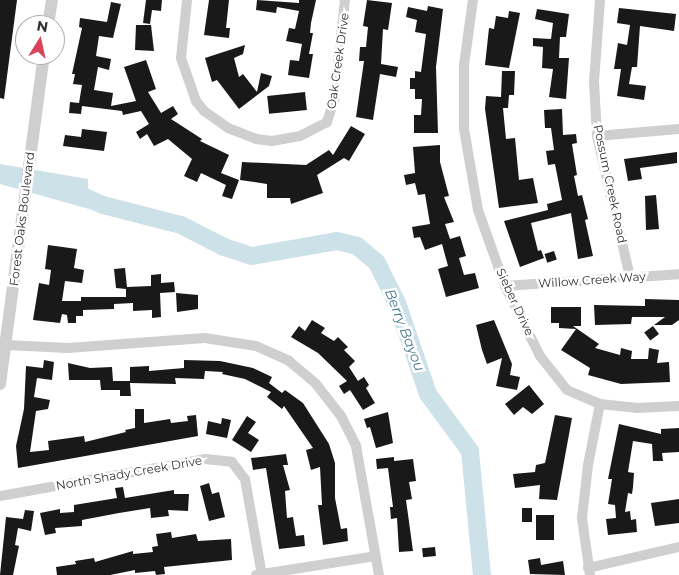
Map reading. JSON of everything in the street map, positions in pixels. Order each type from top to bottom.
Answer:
[{"type":"street","points":[[50,15],[52,0]]},
{"type":"street","name":"Oak Creek Drive","points":[[187,0],[180,58],[196,101],[204,111],[228,128],[256,139],[272,141],[300,136],[327,122],[334,101],[345,0]]},
{"type":"street","name":"Sieber Drive","points":[[473,0],[464,65],[464,129],[478,210],[505,286],[540,356],[556,379],[567,390],[600,404],[636,408],[679,406]]},
{"type":"street","name":"Possum Creek Road","points":[[600,0],[594,82],[597,136],[630,277]]},
{"type":"street","name":"Forest Oaks Boulevard","points":[[0,384],[43,65]]},
{"type":"street","points":[[597,136],[679,130]]},
{"type":"street","name":"Willow Creek Way","points":[[505,286],[679,274]]},
{"type":"street","points":[[6,345],[68,348],[205,338],[256,346],[289,361],[316,384],[341,416],[356,446],[379,575]]},
{"type":"street","points":[[600,404],[588,465],[582,518],[589,572],[679,547]]},
{"type":"street","name":"North Shady Creek Drive","points":[[0,496],[205,458],[232,462],[245,479],[260,575]]},
{"type":"street","points":[[260,575],[376,556]]},
{"type":"shaded area","points":[[0,164],[88,179],[89,209],[0,184]]},
{"type":"building","points":[[0,0],[17,0],[4,99],[0,98]]},
{"type":"building","points":[[146,0],[162,0],[161,11],[152,10],[150,24],[143,23]]},
{"type":"building","points":[[209,0],[229,0],[226,28],[230,28],[229,38],[204,35]]},
{"type":"building","points":[[257,0],[299,3],[299,0],[316,0],[310,33],[313,33],[309,54],[313,54],[309,78],[288,75],[290,60],[299,61],[302,44],[286,41],[289,28],[295,29],[299,11],[277,7],[276,13],[256,10]]},
{"type":"building","points":[[367,0],[392,3],[388,30],[383,29],[381,64],[398,67],[396,77],[380,74],[373,120],[356,117],[364,61],[359,61],[360,47],[366,47],[368,27],[363,26]]},
{"type":"building","points":[[111,2],[121,4],[113,38],[99,36],[96,56],[111,59],[109,70],[98,67],[94,90],[113,93],[111,106],[136,101],[124,67],[146,60],[156,89],[148,92],[161,113],[173,106],[178,114],[171,119],[202,139],[200,141],[229,155],[221,173],[239,180],[232,199],[222,196],[226,185],[201,173],[197,182],[184,176],[192,159],[168,139],[154,146],[147,134],[140,139],[136,132],[149,124],[141,111],[123,115],[122,111],[82,106],[81,114],[69,113],[70,102],[79,103],[82,85],[73,84],[75,74],[72,74],[82,28],[79,27],[80,18],[107,22]]},
{"type":"building","points":[[428,6],[443,9],[436,67],[438,133],[414,133],[414,115],[421,115],[422,99],[415,99],[415,89],[410,89],[410,78],[415,78],[415,71],[421,72],[426,34],[415,32],[417,20],[406,17],[408,7],[427,11]]},
{"type":"building","points":[[619,8],[676,14],[674,31],[640,26],[637,67],[632,67],[629,84],[646,86],[644,100],[617,96],[621,69],[614,69],[618,43],[627,45],[630,25],[617,23]]},
{"type":"building","points":[[537,9],[569,14],[566,37],[560,37],[559,58],[569,58],[566,99],[549,97],[553,69],[542,68],[543,47],[533,46],[533,38],[551,39],[553,23],[535,19]]},
{"type":"building","points":[[509,11],[520,13],[509,68],[485,65],[489,28],[494,29],[496,16],[508,18]]},
{"type":"building","points":[[136,25],[151,25],[154,51],[135,50]]},
{"type":"building","points":[[245,45],[243,54],[234,58],[239,77],[243,74],[257,92],[261,73],[272,76],[269,86],[239,109],[217,80],[212,82],[205,58]]},
{"type":"building","points":[[502,71],[515,71],[514,95],[509,95],[508,108],[503,108],[506,139],[515,138],[519,180],[533,178],[538,203],[499,208],[485,109],[486,96],[501,97]]},
{"type":"building","points":[[305,92],[307,110],[269,114],[267,96]]},
{"type":"building","points":[[562,109],[563,135],[576,134],[577,143],[572,144],[577,175],[574,176],[578,196],[582,195],[588,219],[585,220],[593,256],[578,259],[571,213],[531,223],[538,251],[541,250],[544,258],[520,267],[504,221],[548,210],[547,204],[562,200],[555,164],[548,165],[546,151],[554,150],[551,128],[545,128],[544,110]]},
{"type":"building","points":[[351,126],[365,134],[349,161],[344,158],[317,175],[323,193],[291,204],[290,198],[267,198],[267,184],[240,180],[242,162],[306,165],[329,150],[333,155]]},
{"type":"building","points":[[82,129],[107,132],[104,151],[63,146],[65,135],[81,137]]},
{"type":"building","points":[[440,145],[440,162],[449,196],[444,197],[454,222],[445,224],[450,239],[460,236],[466,256],[459,258],[464,275],[475,273],[479,288],[446,297],[438,269],[448,266],[442,244],[425,250],[420,237],[414,238],[412,227],[430,224],[425,194],[418,195],[415,183],[406,185],[404,175],[415,173],[413,147]]},
{"type":"building","points":[[677,152],[677,163],[640,168],[642,179],[628,181],[624,159]]},
{"type":"building","points":[[656,195],[659,229],[646,230],[645,196]]},
{"type":"building","points":[[48,245],[77,249],[74,268],[84,270],[82,283],[65,281],[62,301],[81,301],[81,297],[126,297],[126,289],[116,288],[114,269],[125,268],[127,287],[151,286],[151,275],[161,274],[161,283],[174,282],[175,292],[160,293],[161,317],[152,318],[152,310],[133,311],[133,303],[114,304],[114,309],[83,310],[83,316],[76,316],[76,323],[68,323],[67,315],[62,314],[60,323],[33,320],[39,283],[49,285],[51,270],[45,269]]},
{"type":"building","points":[[554,251],[557,260],[547,263],[544,254]]},
{"type":"building","points":[[176,293],[198,295],[198,309],[177,312]]},
{"type":"building","points":[[645,299],[679,300],[679,320],[672,325],[654,325],[665,317],[632,317],[631,324],[595,325],[594,305],[645,306]]},
{"type":"building","points":[[551,307],[581,307],[581,326],[573,326],[599,344],[595,348],[620,355],[621,348],[632,351],[631,359],[648,359],[649,348],[659,350],[657,363],[669,362],[670,382],[621,384],[588,375],[590,368],[561,350],[576,329],[559,328],[559,323],[551,323]]},
{"type":"building","points":[[312,320],[325,328],[321,333],[334,341],[338,337],[348,347],[344,350],[355,361],[349,367],[358,381],[364,377],[369,385],[366,388],[375,403],[363,410],[350,390],[344,394],[339,386],[347,381],[318,353],[291,337],[299,326],[305,331]]},
{"type":"building","points":[[494,320],[512,364],[510,375],[520,377],[517,390],[496,386],[502,358],[487,364],[482,350],[476,325]]},
{"type":"building","points":[[653,326],[659,334],[650,341],[644,333]]},
{"type":"building","points":[[44,360],[54,362],[52,380],[37,378],[34,397],[50,400],[48,409],[36,411],[30,452],[49,450],[48,441],[84,436],[85,442],[126,432],[125,430],[135,428],[135,409],[144,409],[144,423],[170,419],[171,423],[188,421],[187,416],[196,415],[198,436],[18,468],[16,446],[24,409],[26,366],[43,368]]},
{"type":"building","points":[[184,360],[220,361],[253,368],[272,377],[269,383],[282,393],[285,390],[303,403],[329,444],[335,463],[335,498],[341,529],[347,528],[348,541],[323,545],[318,505],[322,505],[320,467],[311,470],[306,450],[313,448],[284,406],[282,409],[267,397],[271,392],[245,379],[222,374],[223,372],[205,371],[204,379],[175,378],[176,384],[130,383],[131,396],[120,396],[120,390],[101,390],[100,380],[69,380],[68,363],[90,368],[112,367],[113,381],[130,381],[130,367],[149,366],[149,371],[184,368]]},
{"type":"building","points":[[529,385],[544,404],[532,414],[523,407],[514,415],[505,404]]},
{"type":"building","points":[[388,412],[393,443],[376,448],[370,427],[367,428],[364,419]]},
{"type":"building","points":[[555,415],[572,418],[557,500],[539,499],[540,485],[515,488],[513,474],[535,472],[536,465],[545,463]]},
{"type":"building","points":[[247,416],[256,422],[248,433],[259,440],[251,452],[232,440]]},
{"type":"building","points":[[222,418],[231,420],[227,438],[206,434],[208,421],[221,424]]},
{"type":"building","points":[[619,424],[661,434],[661,429],[679,428],[679,452],[662,453],[663,461],[653,461],[652,444],[633,441],[628,472],[634,473],[633,487],[632,494],[628,493],[625,512],[630,511],[631,520],[636,519],[637,532],[608,535],[606,519],[616,518],[615,505],[608,504],[612,479],[608,479]]},
{"type":"building","points":[[286,454],[288,465],[283,465],[290,490],[285,491],[287,518],[293,517],[296,536],[304,535],[305,546],[279,549],[266,468],[253,470],[251,458]]},
{"type":"building","points":[[394,457],[394,461],[413,459],[416,481],[409,482],[412,499],[406,500],[413,551],[399,552],[397,518],[391,519],[390,507],[393,507],[388,468],[377,469],[376,459]]},
{"type":"building","points":[[209,483],[212,494],[219,492],[225,517],[209,521],[200,486]]},
{"type":"building","points":[[123,487],[125,498],[174,490],[174,494],[189,494],[188,511],[168,510],[169,516],[151,518],[150,508],[119,513],[82,520],[82,526],[55,528],[56,533],[45,535],[40,513],[60,509],[60,513],[74,512],[74,505],[117,498],[115,488]]},
{"type":"building","points":[[679,499],[679,523],[655,526],[651,503]]},
{"type":"building","points":[[522,508],[532,508],[532,522],[522,522]]},
{"type":"building","points":[[25,510],[34,511],[31,531],[18,528],[15,545],[19,546],[13,575],[0,575],[6,517],[23,519]]},
{"type":"building","points":[[536,515],[554,515],[554,540],[536,540]]},
{"type":"building","points":[[171,532],[172,538],[196,534],[198,541],[231,539],[232,560],[164,567],[165,574],[156,575],[155,571],[135,573],[135,570],[110,575],[57,575],[56,567],[76,564],[75,561],[94,558],[95,562],[133,551],[133,554],[153,552],[152,547],[158,546],[156,534]]},
{"type":"building","points":[[435,547],[436,556],[423,557],[422,548]]},
{"type":"building","points":[[540,558],[541,565],[563,561],[565,575],[530,574],[528,560]]},
{"type":"waterway","name":"Berry Bayou","points":[[67,189],[103,205],[181,225],[224,247],[252,256],[337,241],[357,246],[377,263],[397,303],[428,394],[470,451],[482,575]]}]
